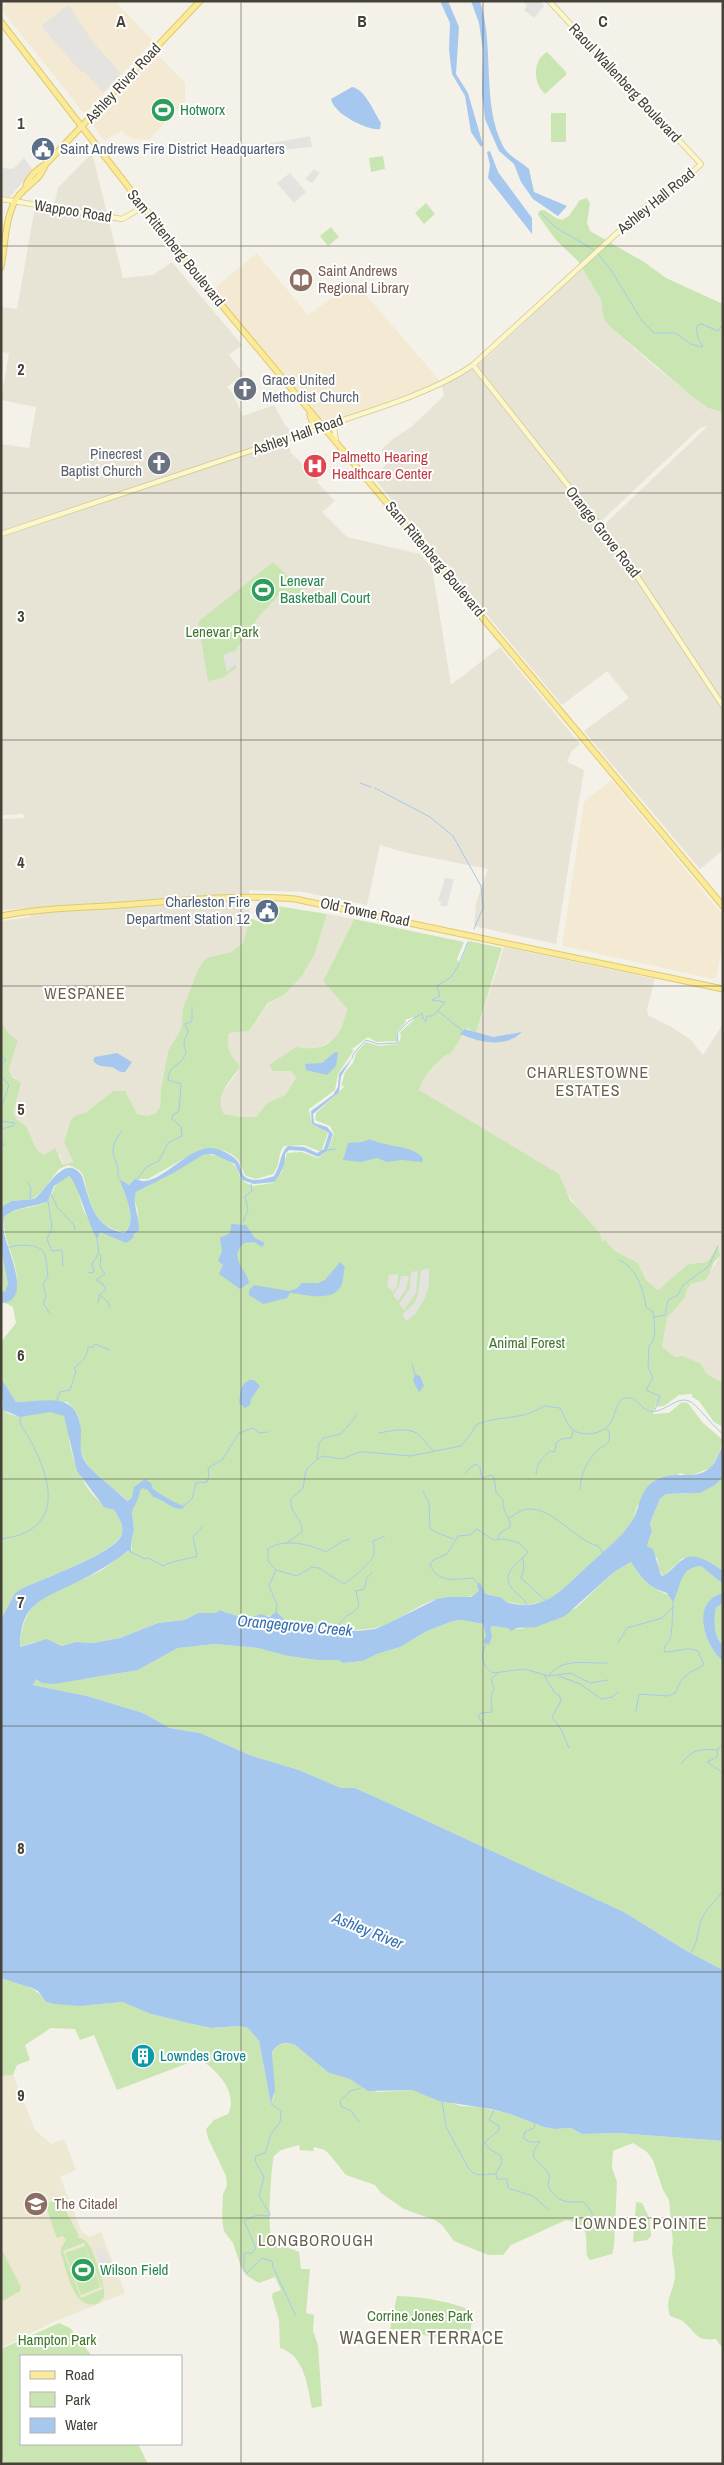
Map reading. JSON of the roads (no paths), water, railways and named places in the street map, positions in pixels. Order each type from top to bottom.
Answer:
[{"type":"main road","name":"Ashley River Road","points":[[1,268],[15,202],[26,186],[44,170],[45,165],[200,1]]},
{"type":"main road","name":"Sam Rittenberg Boulevard","points":[[1,22],[83,125],[143,207],[304,404],[723,906]]},
{"type":"main road","points":[[304,404],[314,424],[306,432]]},
{"type":"main road","name":"Old Towne Road","points":[[1,916],[217,898],[296,898],[723,989]]},
{"type":"street","name":"Raoul Wallenberg Boulevard","points":[[549,1],[701,164]]},
{"type":"street","name":"Ashley Hall Road","points":[[1,534],[306,432],[442,384],[473,365],[646,205],[701,164]]},
{"type":"street","name":"Wappoo Road","points":[[1,199],[122,219],[143,207]]},
{"type":"street","name":"Orange Grove Road","points":[[473,365],[623,555],[723,706]]},
{"type":"street","points":[[336,442],[334,427],[341,420]]},
{"type":"water","points":[[440,1],[448,1],[459,27],[456,74],[468,93],[483,145],[481,147],[471,132],[465,96],[452,74],[449,50],[450,23]]},
{"type":"water","points":[[471,1],[480,1],[484,19],[492,112],[496,129],[508,153],[529,169],[534,192],[567,206],[558,216],[533,199],[521,182],[514,164],[499,151],[485,119],[482,92],[483,51],[479,23]]},
{"type":"water","points":[[352,87],[361,92],[369,102],[381,123],[380,129],[367,127],[351,120],[333,104],[331,99]]},
{"type":"water","points":[[490,151],[498,172],[532,218],[532,234],[488,178],[490,165],[487,152]]},
{"type":"water","points":[[465,1029],[493,1037],[522,1032],[508,1041],[492,1042],[460,1034]]},
{"type":"water","points":[[335,1052],[338,1053],[336,1066],[327,1075],[306,1070],[305,1064],[322,1063]]},
{"type":"water","points":[[117,1053],[132,1062],[125,1072],[98,1065],[93,1060],[95,1057]]},
{"type":"water","points":[[353,1057],[341,1076],[339,1092],[313,1114],[314,1123],[327,1127],[333,1134],[327,1151],[318,1157],[304,1151],[289,1150],[285,1154],[283,1169],[274,1182],[254,1184],[242,1180],[235,1164],[213,1154],[203,1155],[136,1192],[135,1200],[139,1230],[126,1243],[100,1232],[97,1239],[72,1179],[69,1176],[54,1186],[48,1201],[9,1213],[4,1217],[4,1229],[17,1286],[16,1295],[10,1301],[1,1303],[1,1292],[5,1291],[8,1284],[1,1249],[1,1207],[12,1201],[34,1199],[63,1170],[69,1168],[76,1169],[82,1176],[94,1212],[99,1219],[105,1225],[124,1233],[130,1222],[130,1209],[120,1182],[123,1181],[129,1185],[134,1179],[144,1181],[153,1179],[194,1152],[214,1148],[230,1154],[236,1159],[244,1176],[247,1178],[259,1180],[274,1176],[283,1152],[288,1146],[304,1147],[317,1153],[324,1149],[329,1133],[312,1124],[311,1111],[333,1095],[338,1087],[339,1074]]},
{"type":"water","points":[[370,1139],[414,1151],[423,1159],[422,1162],[401,1160],[387,1162],[377,1158],[361,1162],[343,1160],[348,1143],[362,1142]]},
{"type":"water","points":[[231,1224],[246,1225],[255,1238],[265,1243],[262,1247],[254,1242],[244,1243],[239,1249],[239,1263],[249,1283],[240,1289],[219,1274],[223,1265],[218,1261],[222,1251],[220,1238],[230,1233]]},
{"type":"water","points":[[340,1262],[345,1267],[343,1281],[337,1291],[332,1294],[312,1296],[290,1293],[287,1298],[263,1304],[249,1295],[249,1290],[254,1285],[289,1291],[296,1289],[302,1283],[318,1283],[325,1280]]},
{"type":"water","points":[[415,1374],[420,1376],[424,1386],[419,1392],[413,1381]]},
{"type":"water","points":[[1,1378],[16,1402],[45,1400],[63,1402],[71,1406],[77,1413],[80,1424],[81,1450],[86,1463],[128,1501],[132,1498],[134,1487],[145,1479],[151,1483],[153,1489],[182,1505],[184,1508],[173,1507],[153,1497],[148,1490],[143,1488],[140,1490],[132,1512],[134,1530],[131,1552],[128,1551],[96,1572],[52,1594],[35,1605],[24,1621],[20,1647],[47,1639],[62,1646],[76,1642],[93,1643],[120,1638],[158,1623],[184,1620],[198,1613],[216,1613],[220,1610],[229,1614],[247,1617],[261,1614],[269,1617],[276,1612],[284,1619],[331,1629],[358,1631],[375,1629],[437,1599],[471,1597],[479,1591],[477,1586],[480,1582],[485,1593],[500,1597],[508,1603],[523,1605],[545,1601],[563,1589],[617,1539],[632,1521],[642,1495],[648,1486],[660,1478],[668,1476],[704,1472],[714,1463],[723,1445],[723,1477],[715,1485],[700,1493],[666,1494],[660,1499],[650,1523],[652,1531],[647,1546],[653,1549],[661,1575],[663,1576],[682,1560],[692,1556],[703,1559],[723,1570],[723,1584],[701,1566],[688,1570],[682,1579],[673,1602],[667,1593],[655,1588],[646,1581],[631,1562],[614,1572],[565,1616],[536,1627],[516,1628],[511,1631],[508,1628],[493,1626],[490,1628],[492,1636],[489,1645],[483,1642],[486,1636],[483,1624],[462,1620],[453,1621],[427,1631],[400,1647],[377,1654],[363,1661],[343,1663],[338,1660],[317,1660],[288,1656],[258,1648],[215,1644],[178,1648],[138,1670],[54,1684],[42,1683],[36,1679],[33,1685],[87,1696],[143,1713],[170,1728],[200,1733],[252,1756],[299,1770],[341,1788],[355,1788],[624,1912],[685,1950],[723,1970],[723,2141],[618,2133],[582,2134],[571,2128],[555,2129],[544,2127],[491,2109],[439,2101],[412,2090],[368,2091],[350,2079],[329,2073],[295,2045],[288,2043],[279,2045],[272,2052],[275,2090],[271,2104],[259,2041],[248,2028],[240,2026],[211,2028],[151,2014],[123,2002],[79,2006],[55,2004],[46,2002],[38,1991],[32,1988],[1,1978],[1,1619],[15,1593],[76,1566],[105,1550],[121,1536],[122,1529],[121,1522],[114,1510],[104,1507],[77,1471],[64,1416],[50,1412],[20,1417],[3,1410]]},
{"type":"water","points":[[250,1380],[254,1380],[260,1386],[251,1399],[250,1405],[245,1408],[239,1403],[240,1392],[242,1386]]},
{"type":"water","points":[[723,1593],[723,1603],[716,1608],[715,1622],[717,1637],[723,1645],[723,1661],[710,1645],[706,1635],[703,1614],[706,1605],[713,1598]]},
{"type":"waterway","points":[[541,213],[555,227],[594,250]]},
{"type":"waterway","points":[[598,254],[611,270],[642,321],[654,333],[675,333],[691,344],[702,347],[698,339],[696,328],[698,325],[702,324],[718,331],[723,324]]},
{"type":"waterway","points":[[360,783],[371,787]]},
{"type":"waterway","points":[[375,788],[430,817],[453,836],[481,886],[483,908],[474,929]]},
{"type":"waterway","points":[[352,1058],[366,1040],[378,1044],[397,1043],[398,1032],[408,1022],[422,1013],[426,1022],[427,1016],[433,1016],[445,1002],[432,1000],[440,996],[437,986],[451,977],[468,942]]},
{"type":"waterway","points":[[137,1180],[146,1167],[159,1161],[168,1143],[182,1136],[181,1127],[172,1119],[173,1115],[179,1111],[181,1084],[168,1080],[170,1071],[183,1059],[186,1052],[184,1042],[188,1032],[185,1024],[192,1021],[192,1007]]},
{"type":"waterway","points":[[438,1011],[463,1031]]},
{"type":"waterway","points":[[1,1056],[6,1060],[1,1066]]},
{"type":"waterway","points":[[1,1076],[9,1085],[1,1108]]},
{"type":"waterway","points":[[1,1121],[15,1123],[13,1126],[1,1129]]},
{"type":"waterway","points":[[122,1131],[116,1139],[113,1151],[118,1177],[122,1182]]},
{"type":"waterway","points":[[1,1140],[4,1145],[1,1146]]},
{"type":"waterway","points":[[327,1150],[336,1149]]},
{"type":"waterway","points":[[27,1182],[31,1188],[30,1199]]},
{"type":"waterway","points":[[243,1222],[248,1210],[245,1196],[252,1191],[251,1184]]},
{"type":"waterway","points":[[51,1194],[57,1207],[74,1225],[75,1230]]},
{"type":"waterway","points":[[48,1201],[52,1228],[47,1239],[52,1251],[62,1250],[63,1266]]},
{"type":"waterway","points":[[97,1239],[101,1256],[100,1267],[105,1274],[96,1280],[103,1284],[106,1290],[100,1294],[98,1303]]},
{"type":"waterway","points":[[7,1248],[21,1245],[32,1246],[37,1247],[44,1253],[48,1277],[43,1284],[46,1296],[43,1303],[50,1314]]},
{"type":"waterway","points":[[654,1317],[665,1315],[668,1300],[678,1295],[683,1285],[709,1266],[718,1246]]},
{"type":"waterway","points":[[88,1273],[94,1272],[92,1264],[98,1254]]},
{"type":"waterway","points":[[620,1260],[631,1268],[635,1274],[641,1287],[646,1307],[653,1312],[655,1325],[654,1339],[649,1346],[648,1367],[653,1378],[646,1390],[660,1396],[655,1410]]},
{"type":"waterway","points":[[101,1296],[108,1302],[110,1308]]},
{"type":"waterway","points":[[58,1402],[57,1398],[60,1392],[70,1390],[76,1372],[74,1368],[85,1357],[88,1347],[93,1347],[95,1344],[110,1350]]},
{"type":"waterway","points":[[412,1364],[415,1375]]},
{"type":"waterway","points":[[287,1543],[302,1532],[302,1527],[292,1508],[291,1499],[303,1488],[306,1470],[323,1456],[342,1459],[359,1452],[410,1456],[461,1446],[476,1425],[526,1414],[544,1406],[560,1408],[570,1427],[577,1432],[593,1433],[608,1426],[613,1419],[618,1404],[623,1398],[633,1398],[645,1409],[651,1411],[662,1409],[678,1401],[689,1401],[723,1434]]},
{"type":"waterway","points":[[317,1458],[319,1444],[323,1438],[341,1434],[357,1415]]},
{"type":"waterway","points":[[1,1539],[16,1536],[37,1525],[44,1515],[48,1503],[48,1490],[41,1463],[21,1426],[20,1417]]},
{"type":"waterway","points":[[182,1507],[192,1499],[196,1483],[207,1482],[209,1476],[208,1468],[222,1460],[239,1433],[253,1428],[259,1433],[268,1432]]},
{"type":"waterway","points":[[580,1490],[581,1479],[587,1463],[598,1450],[609,1442],[609,1432],[607,1429]]},
{"type":"waterway","points":[[379,1433],[399,1430],[415,1432],[433,1450]]},
{"type":"waterway","points":[[536,1474],[537,1466],[542,1459],[550,1451],[555,1452],[556,1443],[561,1439],[571,1438],[573,1431]]},
{"type":"waterway","points":[[465,1474],[476,1464],[480,1468],[482,1478],[491,1475],[494,1477],[496,1492],[503,1500],[510,1523],[510,1527],[500,1533],[498,1538]]},
{"type":"waterway","points":[[423,1491],[429,1503],[430,1528],[437,1533],[454,1539]]},
{"type":"waterway","points":[[509,1518],[527,1509],[546,1513],[589,1543],[598,1546],[604,1554]]},
{"type":"waterway","points":[[131,1552],[163,1566],[171,1562],[197,1556],[193,1537],[202,1527]]},
{"type":"waterway","points":[[479,1585],[473,1578],[448,1579],[437,1575],[430,1564],[433,1560],[447,1554],[458,1536],[470,1535],[477,1529],[493,1540],[505,1539],[519,1543],[528,1552],[513,1567],[508,1576],[508,1582],[511,1587],[527,1604]]},
{"type":"waterway","points":[[276,1570],[297,1576],[312,1567],[319,1568],[344,1584],[373,1557],[373,1541],[385,1536]]},
{"type":"waterway","name":"Orangegrove Creek","points":[[276,1612],[277,1604],[269,1586],[276,1570],[268,1561],[268,1549],[281,1544],[297,1543],[326,1552],[343,1541],[350,1539]]},
{"type":"waterway","points":[[523,1557],[524,1569],[521,1578],[545,1600]]},
{"type":"waterway","name":"Orangegrove Creek","points":[[337,1630],[341,1621],[359,1606],[356,1591],[364,1589],[367,1578],[372,1572]]},
{"type":"waterway","points":[[636,1711],[639,1694],[668,1696],[675,1693],[682,1679],[704,1665],[698,1651],[686,1649],[665,1652],[664,1647],[671,1637],[673,1602]]},
{"type":"waterway","points":[[618,1643],[627,1628],[662,1618],[673,1607]]},
{"type":"waterway","points":[[486,1644],[483,1660],[486,1667],[493,1673],[524,1669],[549,1676],[571,1673],[590,1683],[608,1680]]},
{"type":"waterway","points":[[549,1675],[555,1669],[568,1664],[584,1662],[607,1663]]},
{"type":"waterway","points":[[483,1724],[478,1716],[481,1713],[492,1712],[491,1695],[494,1689],[491,1679],[497,1674]]},
{"type":"waterway","points":[[544,1675],[554,1692],[559,1695],[561,1701],[552,1717],[561,1729],[569,1748]]},
{"type":"waterway","points":[[559,1676],[580,1684],[601,1699],[612,1697],[618,1692]]},
{"type":"waterway","points":[[723,1744],[718,1749],[717,1757],[707,1762],[723,1773]]},
{"type":"waterway","points":[[681,1764],[689,1755],[697,1751],[717,1750]]},
{"type":"waterway","points":[[691,1952],[694,1948],[703,1916],[723,1891]]},
{"type":"waterway","points":[[359,2122],[351,2111],[341,2106],[340,2101],[350,2091],[361,2088]]},
{"type":"waterway","points":[[442,2101],[446,2127],[469,2169],[479,2175],[496,2174]]},
{"type":"waterway","points":[[271,2104],[281,2111],[280,2122],[271,2134],[265,2153],[256,2156],[255,2161],[264,2177],[259,2196],[270,2214],[269,2216],[257,2215],[244,2221],[256,2248],[252,2253],[244,2253],[244,2270],[247,2273],[262,2258],[272,2261],[296,2316]]},
{"type":"waterway","points":[[494,2110],[489,2120],[499,2126],[499,2130],[485,2142],[487,2147],[501,2156],[502,2163],[496,2173]]},
{"type":"waterway","points":[[535,2124],[534,2128],[525,2132],[523,2138],[530,2142],[540,2142],[533,2153],[536,2160],[549,2175],[548,2186],[552,2192],[563,2201],[584,2202],[599,2222],[609,2226],[617,2226]]},
{"type":"waterway","points":[[496,2175],[497,2179],[507,2179],[508,2188],[533,2196],[548,2209]]},
{"type":"place","name":"Hotworx","points":[[163,110]]},
{"type":"place","name":"Saint Andrews Fire District Headquarters","points":[[43,149]]},
{"type":"place","name":"Saint Andrews Regional Library","points":[[301,280]]},
{"type":"place","name":"Grace United Methodist Church","points":[[245,389]]},
{"type":"place","name":"Pinecrest Baptist Church","points":[[159,463]]},
{"type":"place","name":"Palmetto Hearing Healthcare Center","points":[[315,466]]},
{"type":"place","name":"Lenevar Basketball Court","points":[[263,590]]},
{"type":"place","name":"Charleston Fire Department Station 12","points":[[267,911]]},
{"type":"place","name":"Lowndes Grove","points":[[143,2056]]},
{"type":"place","name":"The Citadel","points":[[36,2204]]},
{"type":"place","name":"Wilson Field","points":[[83,2270]]},
{"type":"district","name":"WESPANEE","points":[[85,993]]},
{"type":"district","name":"CHARLESTOWNE ESTATES","points":[[588,1081]]},
{"type":"district","name":"LOWNDES POINTE","points":[[641,2223]]},
{"type":"district","name":"LONGBOROUGH","points":[[316,2240]]},
{"type":"district","name":"WAGENER TERRACE","points":[[422,2338]]},
{"type":"park label","name":"Lenevar Park","points":[[222,632]]},
{"type":"park label","name":"Animal Forest","points":[[527,1343]]},
{"type":"park label","name":"Corrine Jones Park","points":[[420,2316]]},
{"type":"park label","name":"Hampton Park","points":[[57,2340]]},
{"type":"water label","name":"Ashley River","points":[[368,1930]]}]
